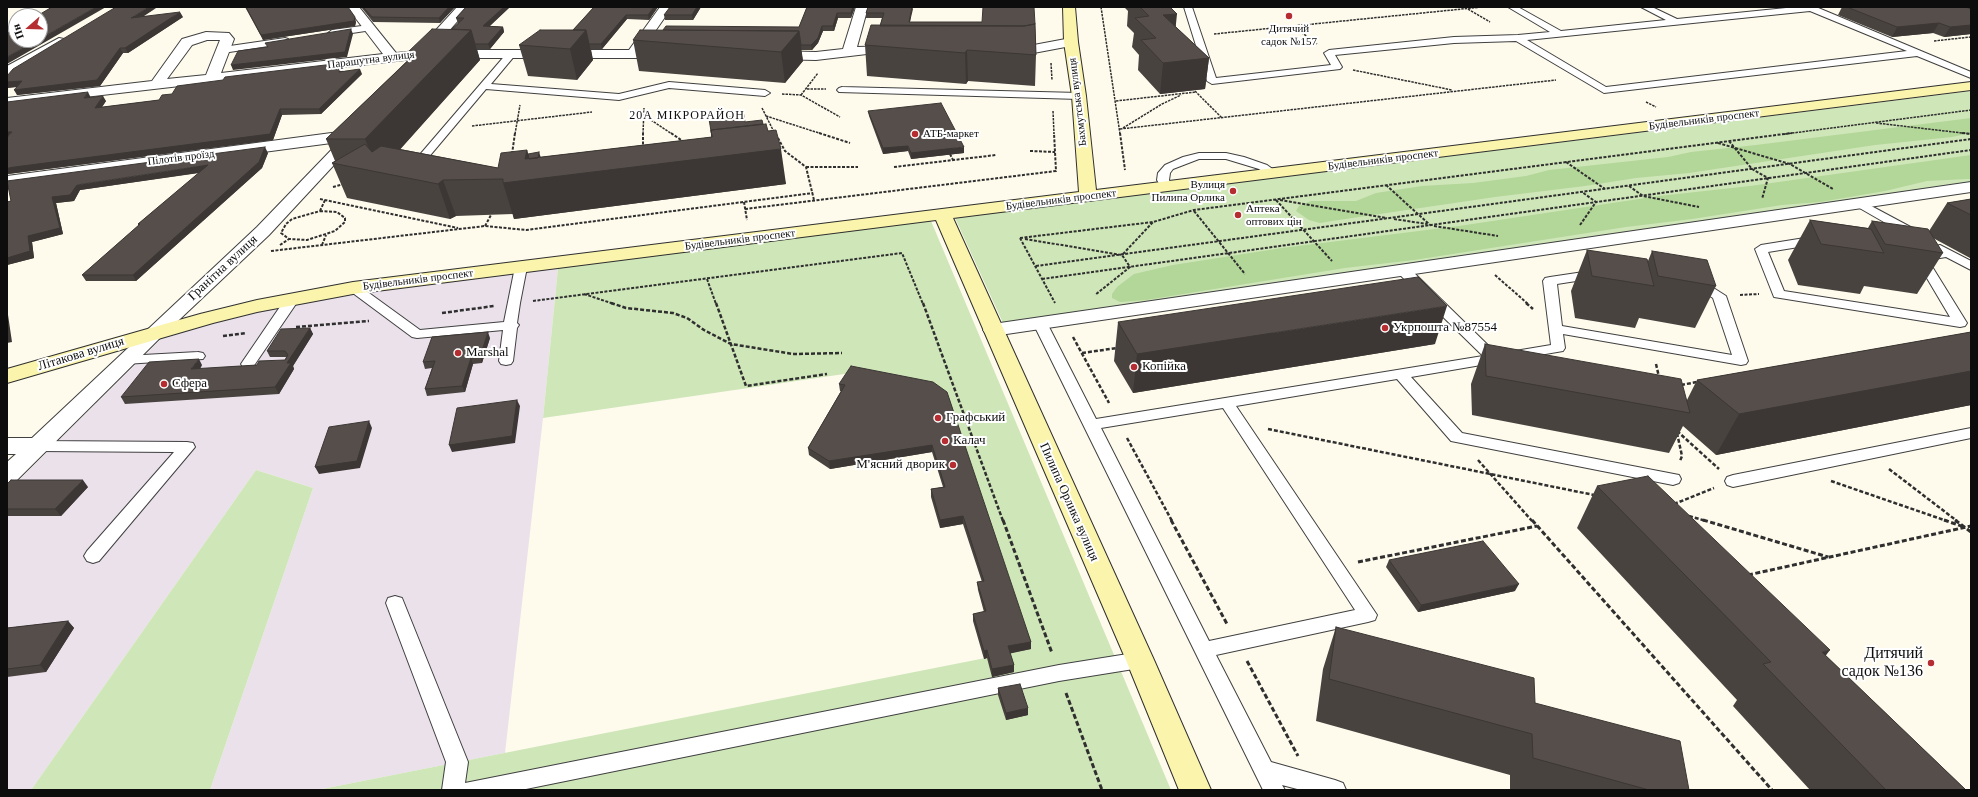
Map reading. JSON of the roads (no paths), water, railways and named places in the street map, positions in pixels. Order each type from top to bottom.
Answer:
[{"type":"main road","name":"Бахмутська вулиця","points":[[1070,7],[1071,42],[1079,96],[1088,196]]},
{"type":"main road","name":"Будівельників проспект","points":[[155,332],[293,298],[353,288],[1971,86]]},
{"type":"main road","name":"Пилипа Орлика вулиця","points":[[942,214],[1140,660],[1195,790]]},
{"type":"main road","name":"Літакова вулиця","points":[[7,376],[155,332]]},
{"type":"street","points":[[353,7],[392,57]]},
{"type":"street","points":[[416,70],[464,7]]},
{"type":"street","points":[[633,54],[666,7]]},
{"type":"street","points":[[849,52],[862,7]]},
{"type":"street","points":[[7,72],[72,34]]},
{"type":"street","points":[[156,85],[187,42],[206,36],[224,36],[227,39],[212,78]]},
{"type":"street","points":[[993,51],[1023,51],[1071,42]]},
{"type":"street","points":[[762,55],[816,56],[867,50],[911,50]]},
{"type":"street","name":"Парашутна вулиця","points":[[7,102],[427,54],[676,54]]},
{"type":"street","name":"Пілотів проїзд","points":[[7,181],[360,130]]},
{"type":"street","name":"Гранітна вулиця","points":[[7,476],[125,360],[298,195],[360,130]]},
{"type":"street","points":[[993,330],[1971,187]]},
{"type":"street","points":[[7,446],[38,446]]},
{"type":"lane","points":[[1188,7],[1212,81],[1337,67],[1329,53],[1454,40],[1518,38],[1811,8],[1971,75]]},
{"type":"lane","points":[[1512,7],[1560,34]]},
{"type":"lane","points":[[1645,7],[1676,22]]},
{"type":"lane","points":[[1775,7],[1783,11]]},
{"type":"lane","points":[[1822,13],[1844,10]]},
{"type":"lane","points":[[323,35],[369,28]]},
{"type":"lane","points":[[1518,38],[1604,90],[1917,52]]},
{"type":"lane","points":[[222,50],[292,40]]},
{"type":"lane","points":[[430,170],[415,167],[510,54]]},
{"type":"lane","points":[[484,86],[619,97],[669,85],[765,93]]},
{"type":"lane","points":[[842,90],[1079,96]]},
{"type":"lane","points":[[1166,187],[1164,173],[1169,167],[1182,160],[1199,156],[1226,156],[1240,159],[1263,168],[1272,174]]},
{"type":"lane","points":[[1860,204],[1971,266]]},
{"type":"lane","points":[[1827,244],[1811,241],[1761,249],[1779,294],[1960,323],[1921,258]]},
{"type":"lane","points":[[1905,255],[1921,258],[1948,253]]},
{"type":"lane","points":[[506,361],[514,303],[521,267]]},
{"type":"lane","points":[[1403,270],[1493,358]]},
{"type":"lane","points":[[1091,425],[1558,348],[1550,281],[1611,272]]},
{"type":"lane","points":[[1556,329],[1741,362],[1720,296],[1697,284],[1683,281]]},
{"type":"lane","points":[[353,288],[417,334],[512,326]]},
{"type":"lane","points":[[262,364],[248,364],[293,298]]},
{"type":"lane","points":[[1040,324],[1274,790]]},
{"type":"lane","points":[[125,360],[198,356]]},
{"type":"lane","points":[[1400,374],[1457,437],[1673,479]]},
{"type":"lane","points":[[1204,650],[1368,615],[1227,403]]},
{"type":"lane","points":[[1733,481],[1971,433]]},
{"type":"lane","points":[[38,446],[187,447],[93,556]]},
{"type":"lane","points":[[395,604],[457,762],[453,790]]},
{"type":"lane","points":[[472,790],[1059,673],[1140,660]]},
{"type":"lane","points":[[1264,770],[1335,790]]},
{"type":"place","name":"Дитячий садок №157","points":[[1289,16]]},
{"type":"place","name":"АТБ-маркет","points":[[915,134]]},
{"type":"place","name":"Вулиця Пилипа Орлика","points":[[1233,191]]},
{"type":"place","name":"Аптека оптових цін","points":[[1238,215]]},
{"type":"place","name":"Укрпошта №87554","points":[[1385,328]]},
{"type":"place","name":"Marshal","points":[[458,353]]},
{"type":"place","name":"Копійка","points":[[1134,367]]},
{"type":"place","name":"Сфера","points":[[164,384]]},
{"type":"place","name":"Графський","points":[[938,418]]},
{"type":"place","name":"Калач","points":[[945,441]]},
{"type":"place","name":"М'ясний дворик","points":[[953,465]]},
{"type":"place","name":"Дитячий садок №136","points":[[1931,663]]},
{"type":"district","name":"20А МІКРОРАЙОН","points":[[687,116]]}]
